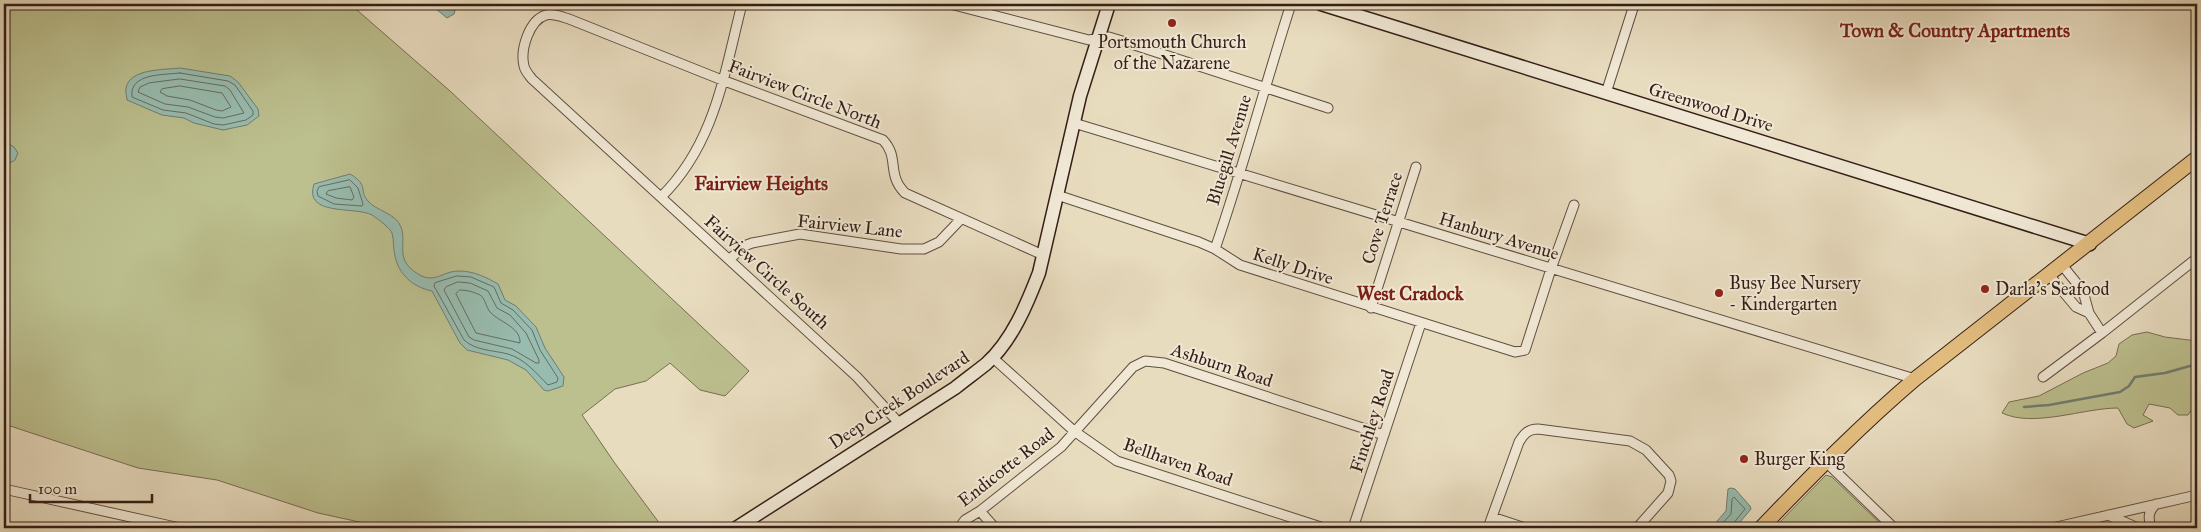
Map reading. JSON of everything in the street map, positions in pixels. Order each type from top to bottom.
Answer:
[{"type":"main road","points":[[1761,528],[1825,461],[1915,378],[2090,244],[2197,158]]},
{"type":"street","points":[[661,197],[676,181],[698,147],[716,108],[742,4]]},
{"type":"street","points":[[950,4],[1089,40],[1109,37],[1328,108]]},
{"type":"street","name":"Deep Creek Boulevard","points":[[736,528],[955,388],[1001,348],[1030,297],[1039,273],[1074,123],[1109,4]]},
{"type":"street","name":"Bluegill Avenue","points":[[1215,249],[1240,175],[1291,4]]},
{"type":"street","name":"Greenwood Drive","points":[[1321,4],[2090,244]]},
{"type":"street","points":[[1606,93],[1634,4]]},
{"type":"street","name":"Fairview Circle North","points":[[528,36],[539,19],[546,15],[557,15],[722,80],[883,140],[891,150],[894,177],[898,186],[914,198],[1043,255]]},
{"type":"street","name":"Fairview Circle South","points":[[528,36],[524,52],[524,65],[532,79],[857,376],[899,424]]},
{"type":"street","name":"Hanbury Avenue","points":[[1074,123],[1398,223],[1915,378]]},
{"type":"street","name":"Cove Terrace","points":[[1371,308],[1416,167]]},
{"type":"street","name":"Kelly Drive","points":[[1057,195],[1199,242],[1215,249],[1240,265],[1515,352],[1525,350],[1551,269]]},
{"type":"street","points":[[1551,269],[1574,205]]},
{"type":"street","name":"Fairview Lane","points":[[730,259],[744,246],[752,243],[800,234],[901,248],[924,249],[939,242],[961,219]]},
{"type":"street","points":[[2043,377],[2197,258]]},
{"type":"street","points":[[2062,265],[2083,292],[2089,313],[2102,333]]},
{"type":"street","points":[[2049,275],[2076,307],[2089,313]]},
{"type":"street","name":"Finchley Road","points":[[1353,528],[1421,323]]},
{"type":"street","name":"Bellhaven Road","points":[[992,357],[1074,431],[1117,461],[1324,528]]},
{"type":"street","name":"Ashburn Road","points":[[1074,431],[1133,367],[1145,361],[1164,363],[1384,435]]},
{"type":"street","points":[[1488,528],[1519,442],[1524,434],[1532,429],[1630,441],[1646,450],[1669,475],[1671,482],[1668,493],[1637,528]]},
{"type":"street","name":"Endicotte Road","points":[[959,528],[965,520],[980,511],[1055,452],[1074,431]]},
{"type":"street","points":[[1825,461],[1894,528]]},
{"type":"street","points":[[4,488],[180,528]]},
{"type":"street","points":[[2052,528],[2074,526],[2108,515],[2197,495]]},
{"type":"street","points":[[2151,528],[2150,511],[2156,504]]},
{"type":"street","points":[[980,511],[995,528]]},
{"type":"street","points":[[2108,515],[2138,528]]},
{"type":"street","points":[[1492,516],[1525,528]]},
{"type":"green space","points":[[4,4],[350,4],[450,91],[749,371],[725,396],[700,390],[670,363],[646,381],[615,389],[582,415],[663,528],[387,528],[318,513],[217,480],[138,468],[4,424]]},
{"type":"green space","points":[[2147,332],[2165,337],[2197,341],[2197,402],[2188,415],[2178,415],[2170,408],[2149,404],[2143,415],[2153,421],[2134,428],[2127,424],[2118,408],[2029,419],[2002,413],[2009,402],[2039,396],[2083,373],[2108,363],[2116,356],[2119,344],[2132,335]]},
{"type":"green space","points":[[1826,475],[1832,477],[1885,528],[1774,528]]},
{"type":"water","points":[[430,4],[457,4],[454,14],[447,18]]},
{"type":"water","points":[[180,68],[230,76],[238,82],[258,109],[259,116],[247,125],[223,130],[194,123],[184,118],[162,115],[127,100],[126,88],[129,81],[134,77],[149,71]]},
{"type":"water","points":[[4,141],[14,147],[18,153],[15,160],[6,165],[4,164]]},
{"type":"water","points":[[350,174],[362,185],[368,201],[395,218],[398,222],[403,233],[403,256],[409,267],[415,272],[427,278],[433,278],[464,271],[479,275],[498,284],[505,300],[516,306],[536,327],[545,348],[564,377],[563,386],[548,391],[544,390],[526,370],[508,360],[467,350],[460,343],[432,291],[419,287],[403,274],[394,253],[392,233],[386,226],[372,215],[364,212],[323,206],[316,202],[313,194],[314,184]]},
{"type":"water","points":[[1728,489],[1735,489],[1751,509],[1735,528],[1711,528],[1726,511]]},
{"type":"waterway","points":[[2024,407],[2049,405],[2120,392],[2129,386],[2135,377],[2165,373],[2197,364]]},
{"type":"place","name":"Portsmouth Church of the Nazarene","points":[[1172,23]]},
{"type":"place","name":"Darla's Seafood","points":[[1985,289]]},
{"type":"place","name":"Busy Bee Nursery - Kindergarten","points":[[1719,293]]},
{"type":"place","name":"Burger King","points":[[1744,459]]},
{"type":"district","name":"Town & Country Apartments","points":[[1955,30]]},
{"type":"district","name":"Fairview Heights","points":[[761,183]]},
{"type":"district","name":"West Cradock","points":[[1410,293]]}]
